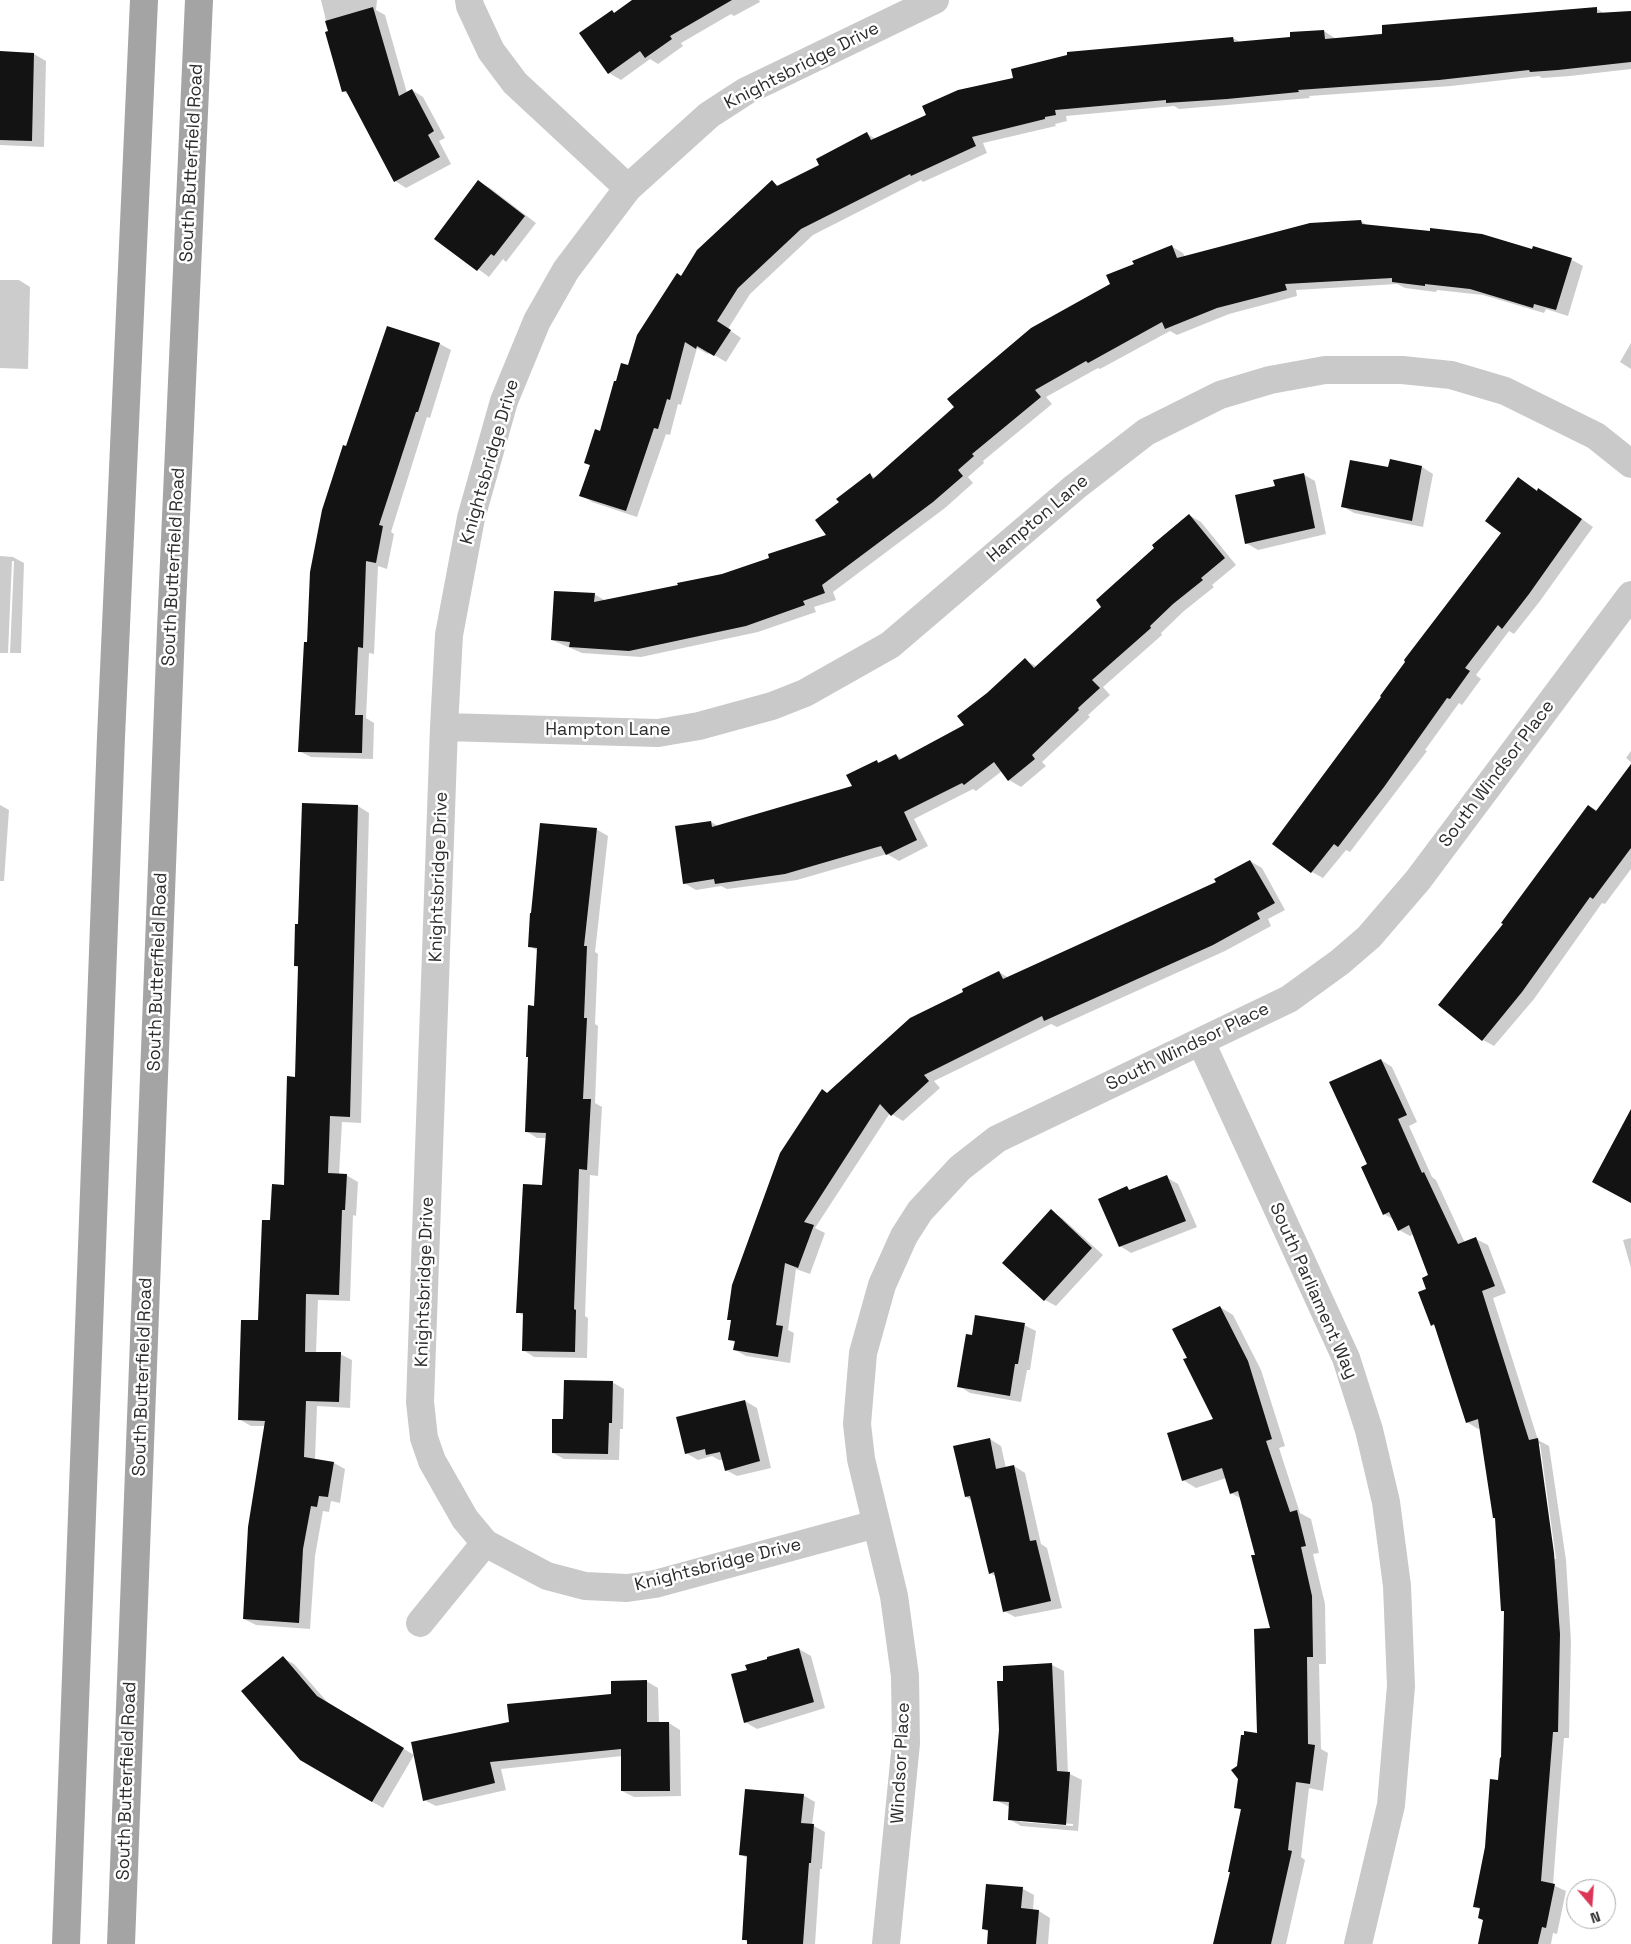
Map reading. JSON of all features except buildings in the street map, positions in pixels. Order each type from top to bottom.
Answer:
[{"type":"main road","points":[[66,1944],[111,737],[144,0]]},
{"type":"main road","name":"South Butterfield Road","points":[[121,1944],[171,629],[200,0]]},
{"type":"street","points":[[469,0],[491,51],[515,83],[628,188]]},
{"type":"street","name":"Knightsbridge Drive","points":[[876,1524],[655,1584],[627,1588],[585,1586],[547,1576],[485,1543],[465,1519],[432,1461],[424,1438],[420,1402],[444,727],[449,636],[471,518],[504,401],[537,321],[566,270],[628,188],[709,115],[746,91],[935,0]]},
{"type":"street","name":"Hampton Lane","points":[[444,727],[658,733],[699,726],[772,706],[805,693],[890,645],[1075,486],[1146,432],[1220,395],[1270,380],[1325,370],[1402,370],[1451,375],[1505,390],[1596,436],[1631,464]]},
{"type":"street","name":"South Windsor Place","points":[[876,1524],[861,1459],[858,1424],[863,1353],[882,1285],[904,1236],[920,1211],[960,1168],[997,1139],[1289,999],[1340,962],[1368,937],[1418,880],[1631,595]]},
{"type":"street","name":"South Parliament Way","points":[[1201,1042],[1346,1358],[1369,1430],[1386,1502],[1397,1586],[1401,1686],[1391,1805],[1358,1944]]},
{"type":"street","name":"Windsor Place","points":[[876,1524],[894,1596],[905,1686],[906,1743],[886,1944]]},
{"type":"street","points":[[420,1623],[485,1543]]}]
